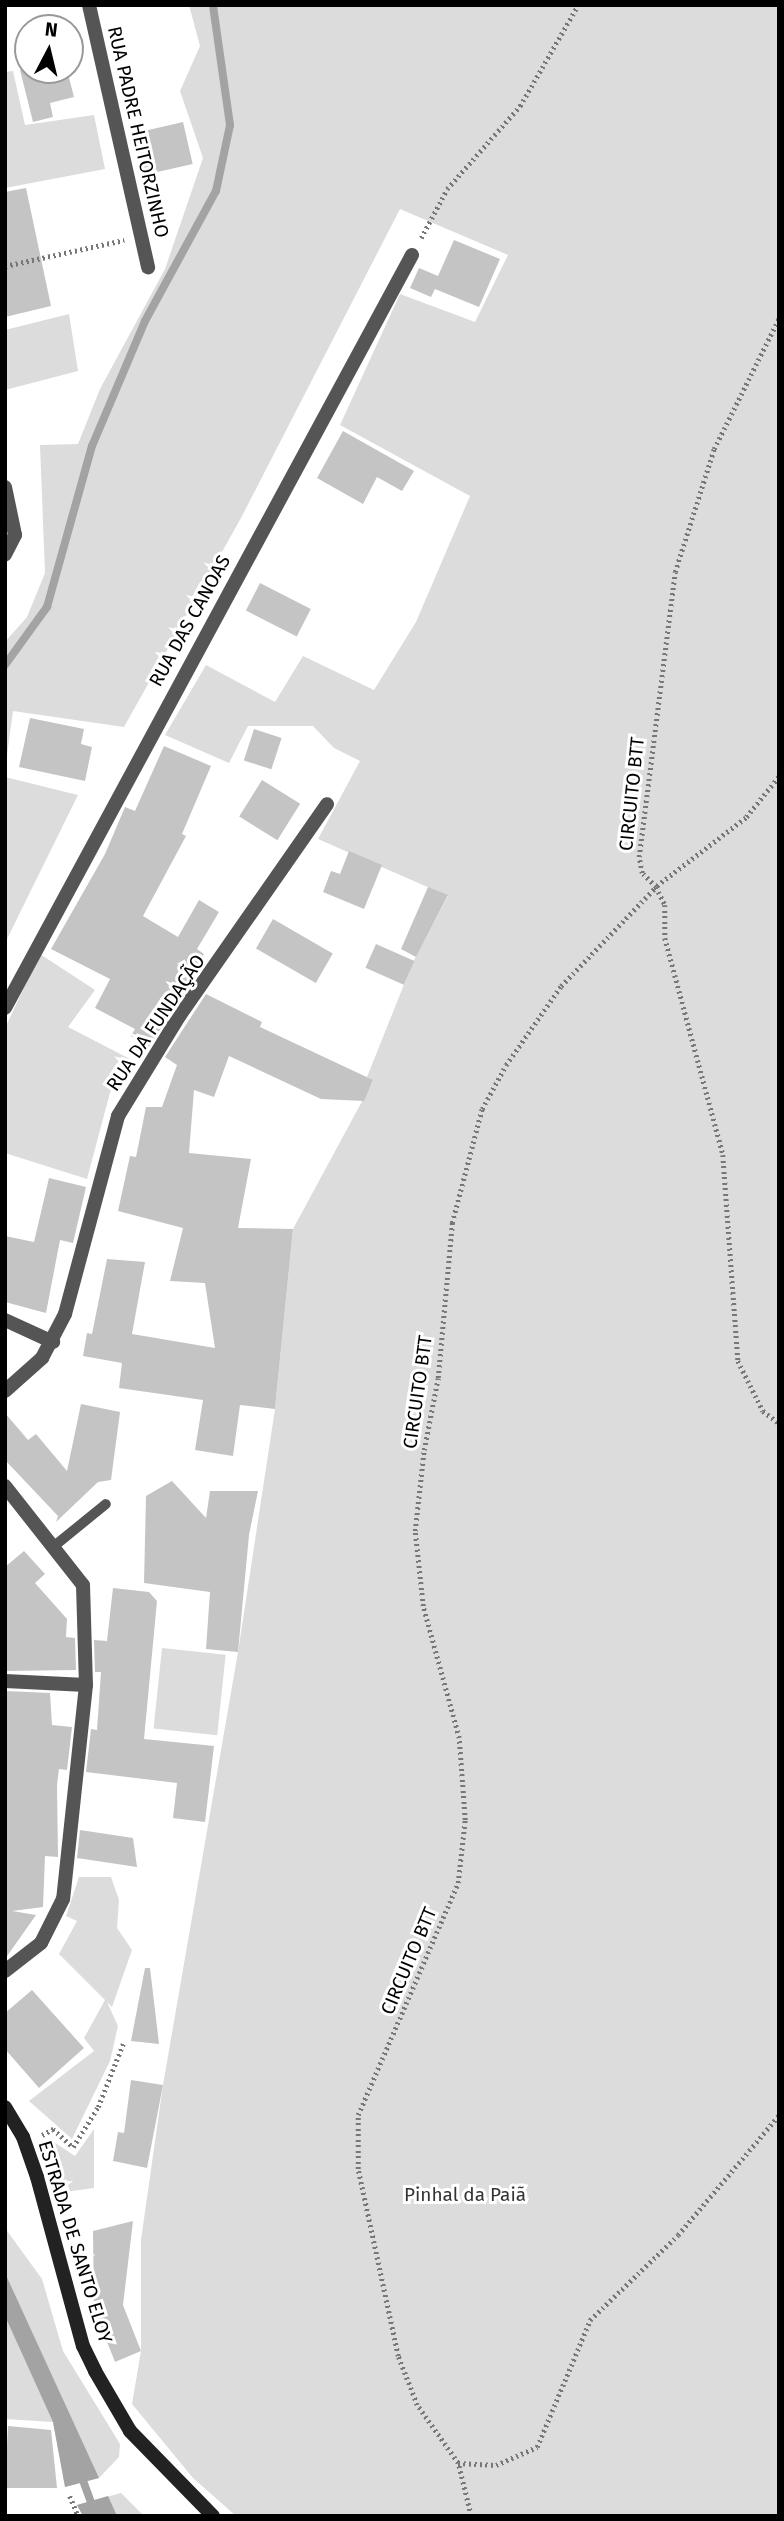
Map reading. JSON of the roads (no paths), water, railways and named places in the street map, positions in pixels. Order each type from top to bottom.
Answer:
[{"type":"main road","name":"ESTRADA DE SANTO ELOY","points":[[5,2107],[26,2144],[83,2346],[95,2371],[130,2431],[213,2516]]},
{"type":"street","name":"RUA PADRE HEITORZINHO","points":[[89,5],[148,267]]},
{"type":"street","name":"RUA DAS CANOAS","points":[[5,1008],[412,254]]},
{"type":"street","points":[[5,487],[15,535],[9,550]]},
{"type":"street","name":"RUA DA FUNDAÇÃO","points":[[5,1391],[43,1358],[65,1314],[118,1115],[180,1015],[327,804]]},
{"type":"street","points":[[5,1320],[53,1342]]},
{"type":"street","points":[[5,1486],[83,1585],[86,1685],[63,1899],[41,1943],[5,1971]]},
{"type":"street","points":[[5,1681],[86,1685]]},
{"type":"lane","points":[[53,1547],[106,1504]]},
{"type":"waterway","points":[[5,665],[47,607],[92,446],[145,321],[216,191],[230,125],[213,5]]},
{"type":"waterway","points":[[81,2475],[96,2516]]},
{"type":"park label","name":"Pinhal da Paiã","points":[[465,2195]]}]
